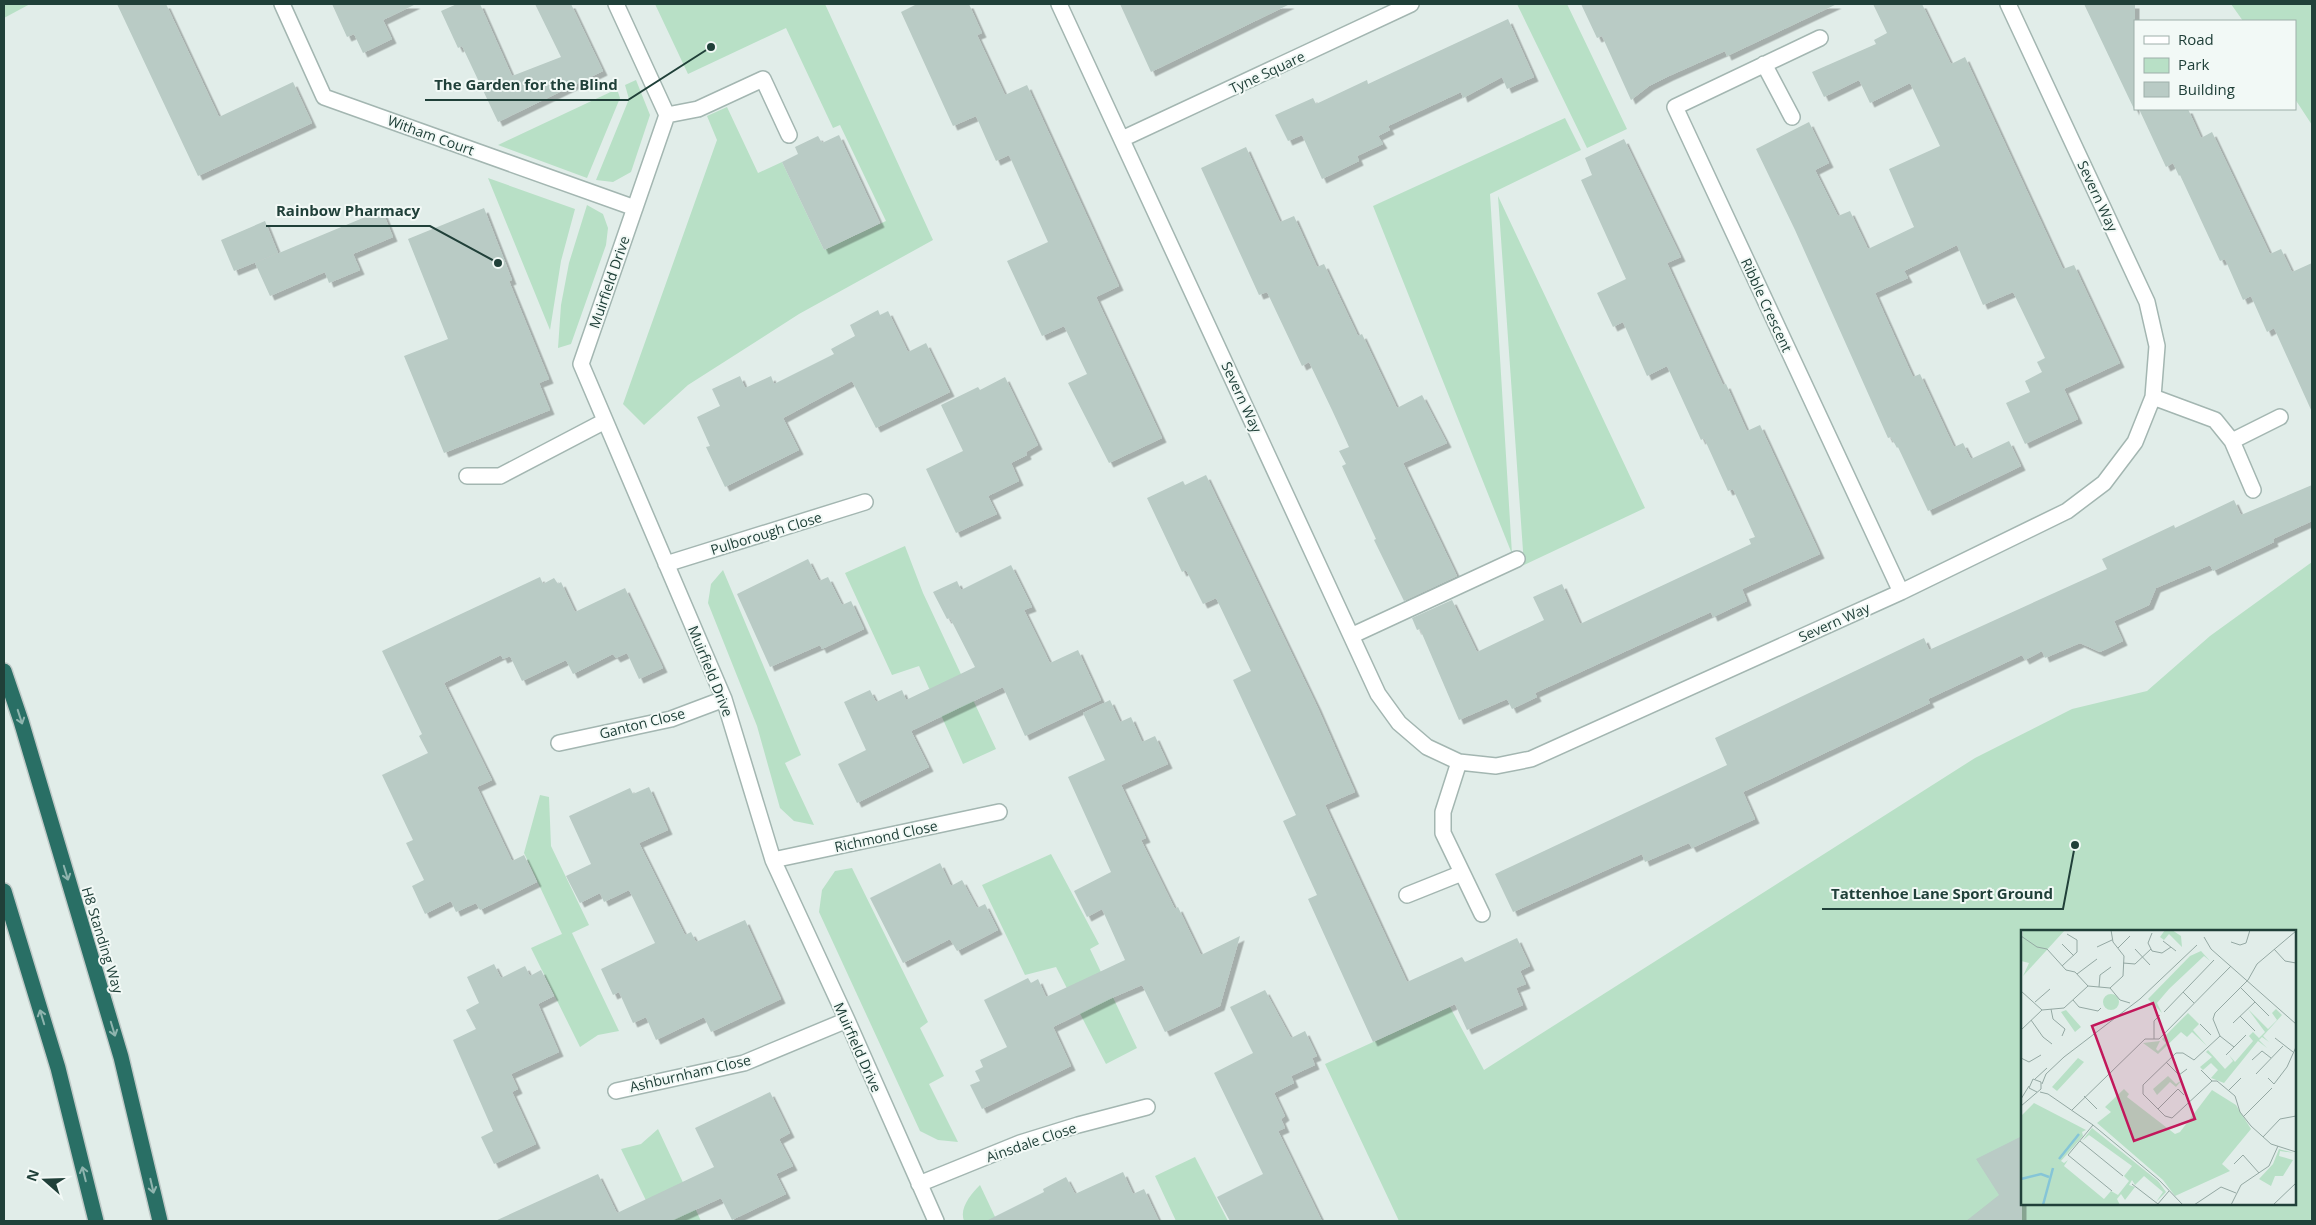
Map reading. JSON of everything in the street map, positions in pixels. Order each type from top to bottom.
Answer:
[{"type":"highway","name":"H8 Standing Way","points":[[4,671],[24,730],[121,1057],[160,1221]]},
{"type":"highway","points":[[4,891],[58,1068],[96,1221]]},
{"type":"street","name":"Witham Court","points":[[282,4],[324,96],[635,208]]},
{"type":"street","points":[[616,4],[667,116],[698,109],[763,79],[789,135]]},
{"type":"street","name":"Severn Way","points":[[1060,4],[1353,636],[1378,694],[1399,723],[1427,747],[1459,762],[1496,766],[1531,760],[1901,592],[2066,511],[2104,483],[2135,442],[2153,397],[2157,346],[2147,302],[2008,4]]},
{"type":"street","name":"Tyne Square","points":[[1122,139],[1411,4]]},
{"type":"street","name":"Ribble Crescent","points":[[1820,38],[1675,107],[1901,592]]},
{"type":"street","points":[[1764,64],[1792,117]]},
{"type":"street","name":"Muirfield Drive","points":[[667,116],[581,364],[724,700],[773,860],[847,1020],[936,1221]]},
{"type":"street","points":[[2153,397],[2215,420],[2232,441],[2253,490]]},
{"type":"street","points":[[2232,441],[2280,417]]},
{"type":"street","points":[[467,476],[500,476],[605,421]]},
{"type":"street","name":"Pulborough Close","points":[[666,564],[865,502]]},
{"type":"street","points":[[1353,636],[1517,559]]},
{"type":"street","name":"Ganton Close","points":[[559,743],[671,719],[724,700]]},
{"type":"street","points":[[1459,762],[1443,812],[1443,833],[1482,914]]},
{"type":"street","name":"Richmond Close","points":[[773,860],[999,812]]},
{"type":"street","points":[[1407,895],[1462,873]]},
{"type":"street","name":"Ashburnham Close","points":[[616,1091],[744,1063],[847,1020]]},
{"type":"street","name":"Ainsdale Close","points":[[919,1184],[1020,1143],[1078,1125],[1146,1108]]},
{"type":"green space","points":[[4,4],[30,4],[4,18]]},
{"type":"green space","points":[[655,4],[825,4],[933,240],[799,314],[688,385],[644,425],[623,404],[717,140],[707,116],[727,107],[758,173],[782,162],[824,250],[886,221],[840,125],[833,128],[786,28],[688,74]]},
{"type":"green space","points":[[1517,4],[1567,4],[1627,129],[1587,148]]},
{"type":"green space","points":[[2231,4],[2312,4],[2312,125],[2296,101],[2296,20],[2242,20]]},
{"type":"green space","points":[[636,80],[650,115],[631,172],[613,182],[596,180],[629,99],[625,85]]},
{"type":"green space","points":[[617,89],[620,98],[587,178],[498,145]]},
{"type":"green space","points":[[1565,118],[1581,150],[1490,194],[1512,554],[1373,206]]},
{"type":"green space","points":[[488,178],[575,209],[561,261],[550,330]]},
{"type":"green space","points":[[1498,196],[1645,508],[1524,565]]},
{"type":"green space","points":[[587,205],[603,214],[608,228],[606,245],[571,344],[558,348],[561,305],[569,263]]},
{"type":"green space","points":[[905,546],[923,593],[996,749],[963,764],[919,666],[892,675],[845,573]]},
{"type":"green space","points":[[2312,562],[2312,1221],[1399,1221],[1325,1064],[1450,1007],[1484,1070],[1975,758],[2072,709],[2147,691],[2210,636]]},
{"type":"green space","points":[[723,570],[801,755],[785,763],[814,825],[794,821],[780,808],[757,726],[708,603],[711,584]]},
{"type":"green space","points":[[540,795],[549,797],[551,846],[589,925],[572,933],[619,1031],[598,1035],[580,1047],[531,948],[562,934],[524,853]]},
{"type":"green space","points":[[1051,854],[1099,944],[1090,949],[1137,1048],[1106,1064],[1056,967],[1025,975],[982,885]]},
{"type":"green space","points":[[852,868],[928,1022],[920,1028],[944,1076],[929,1084],[958,1142],[938,1140],[920,1131],[819,912],[822,890],[835,871]]},
{"type":"green space","points":[[658,1129],[701,1221],[656,1221],[621,1149],[641,1144]]},
{"type":"green space","points":[[1195,1157],[1228,1221],[1176,1221],[1155,1176]]},
{"type":"green space","points":[[980,1185],[997,1221],[964,1221],[964,1206]]},
{"type":"building","points":[[117,4],[166,4],[219,117],[293,82],[312,123],[198,176]]},
{"type":"building","points":[[332,4],[416,4],[383,20],[392,39],[363,53],[354,34],[347,37]]},
{"type":"building","points":[[457,4],[480,4],[512,76],[561,57],[535,4],[571,4],[603,71],[498,122],[462,46],[458,48],[441,11]]},
{"type":"building","points":[[917,4],[969,4],[982,33],[977,35],[1005,95],[1027,85],[1119,286],[1096,297],[1162,438],[1109,463],[1068,383],[1087,374],[1064,326],[1042,336],[1007,261],[1048,242],[1009,155],[996,161],[976,116],[953,126],[901,12]]},
{"type":"building","points":[[1120,4],[1290,4],[1151,72]]},
{"type":"building","points":[[1581,4],[1837,4],[1727,56],[1725,51],[1669,76],[1649,86],[1631,100],[1602,36],[1597,38]]},
{"type":"building","points":[[1873,4],[1922,4],[1951,64],[1965,57],[2063,269],[2074,265],[2120,363],[2064,389],[2078,419],[2025,444],[2006,403],[2030,392],[2025,381],[2042,372],[2037,362],[2045,358],[2013,292],[1983,305],[1957,245],[1904,271],[1908,278],[1875,293],[1913,377],[1920,374],[1954,447],[1963,443],[1971,459],[2009,441],[2021,466],[1928,511],[1898,447],[1891,437],[1888,438],[1795,230],[1756,149],[1809,122],[1829,163],[1815,170],[1838,216],[1850,211],[1868,249],[1914,227],[1889,169],[1940,146],[1910,83],[1870,103],[1859,80],[1824,97],[1812,72],[1876,44],[1874,40],[1887,33]]},
{"type":"building","points":[[2084,4],[2135,4],[2134,109]]},
{"type":"building","points":[[1508,19],[1534,77],[1507,89],[1502,77],[1463,98],[1461,92],[1388,126],[1390,130],[1378,136],[1383,144],[1357,156],[1359,161],[1322,179],[1302,135],[1288,141],[1275,115],[1313,98],[1316,104],[1367,80],[1368,84]]},
{"type":"building","points":[[2139,110],[2188,110],[2201,138],[2212,132],[2270,254],[2281,249],[2292,272],[2312,263],[2312,412],[2274,328],[2267,332],[2251,296],[2243,300],[2225,259],[2220,261],[2180,175],[2173,163],[2166,167]]},
{"type":"building","points":[[839,135],[880,223],[824,250],[782,162],[798,154],[795,147],[818,136],[822,143]]},
{"type":"building","points":[[1624,139],[1681,257],[1667,263],[1723,385],[1726,384],[1747,431],[1760,425],[1820,554],[1742,589],[1747,601],[1713,617],[1711,612],[1535,693],[1537,697],[1512,709],[1507,699],[1459,720],[1420,629],[1417,630],[1412,618],[1452,600],[1477,652],[1544,620],[1533,597],[1562,584],[1580,624],[1751,544],[1749,539],[1755,537],[1733,489],[1728,491],[1704,438],[1701,440],[1667,366],[1647,376],[1623,322],[1613,327],[1597,293],[1626,279],[1581,180],[1592,175],[1585,158]]},
{"type":"building","points":[[1246,147],[1280,222],[1294,216],[1317,267],[1324,264],[1358,336],[1362,334],[1397,408],[1422,395],[1447,443],[1403,463],[1457,576],[1404,601],[1374,540],[1376,539],[1342,466],[1346,464],[1339,451],[1349,447],[1332,410],[1309,362],[1302,366],[1267,292],[1259,295],[1201,168]]},
{"type":"building","points":[[484,208],[512,280],[509,281],[549,379],[539,383],[550,410],[444,453],[404,356],[448,339],[408,239]]},
{"type":"building","points":[[382,210],[393,237],[353,254],[360,270],[329,283],[325,272],[270,296],[255,263]]},
{"type":"building","points":[[265,221],[278,253],[234,271],[221,240]]},
{"type":"building","points":[[878,310],[880,315],[888,311],[908,352],[926,343],[950,392],[876,428],[852,381],[783,418],[799,450],[725,487],[706,447],[710,446],[697,417],[720,406],[712,389],[740,376],[745,388],[771,376],[774,384],[834,354],[831,349],[855,336],[850,325]]},
{"type":"building","points":[[1005,377],[1038,445],[1026,452],[1027,455],[1011,463],[1019,481],[988,496],[997,514],[956,533],[926,469],[963,451],[941,405],[978,387],[980,390]]},
{"type":"building","points":[[1206,475],[1317,706],[1355,792],[1325,805],[1407,982],[1462,957],[1465,962],[1517,938],[1530,966],[1520,971],[1526,984],[1516,988],[1523,1005],[1467,1030],[1455,1004],[1373,1042],[1308,899],[1317,895],[1283,821],[1296,815],[1233,680],[1251,671],[1216,598],[1203,604],[1186,570],[1182,572],[1147,498],[1183,481],[1185,485]]},
{"type":"building","points":[[2312,485],[2312,521],[2273,539],[2274,542],[2213,571],[2210,565],[2156,588],[2149,605],[2114,621],[2123,641],[2100,652],[2080,643],[2045,658],[2042,651],[2025,660],[2022,655],[1928,699],[1930,703],[1743,792],[1755,819],[1692,848],[1689,843],[1645,862],[1642,854],[1513,912],[1495,874],[1727,765],[1715,738],[1924,638],[1929,650],[2107,569],[2102,559],[2174,525],[2175,528],[2234,500],[2241,515]]},
{"type":"building","points":[[808,559],[819,581],[828,577],[842,605],[851,601],[864,629],[822,649],[820,645],[770,667],[737,594]]},
{"type":"building","points":[[1011,565],[1032,607],[1024,610],[1050,663],[1078,650],[1101,700],[1025,736],[1003,687],[911,731],[929,767],[857,803],[838,764],[866,750],[844,702],[870,690],[876,702],[902,690],[906,700],[975,667],[950,618],[947,619],[933,592],[957,581],[961,590]]},
{"type":"building","points":[[540,577],[543,584],[554,578],[558,584],[561,582],[575,612],[625,588],[663,668],[639,679],[627,653],[616,658],[613,654],[573,674],[566,660],[522,681],[510,656],[503,659],[501,655],[444,683],[492,780],[477,787],[512,861],[524,855],[537,882],[480,910],[476,903],[456,912],[451,901],[425,914],[412,886],[424,880],[406,843],[413,840],[382,775],[428,753],[419,736],[422,734],[382,651]]},
{"type":"building","points":[[1110,700],[1120,722],[1131,717],[1142,742],[1155,736],[1168,764],[1121,785],[1146,838],[1141,840],[1175,909],[1178,907],[1201,955],[1240,936],[1220,1006],[1165,1032],[1142,985],[1114,997],[1053,1027],[1071,1066],[982,1109],[970,1085],[980,1081],[975,1071],[983,1067],[980,1060],[1007,1047],[984,1000],[1028,978],[1031,983],[1038,979],[1046,997],[1125,960],[1102,909],[1087,917],[1074,891],[1111,872],[1068,777],[1105,760],[1083,713]]},
{"type":"building","points":[[649,787],[668,830],[639,843],[685,935],[691,932],[696,942],[745,920],[781,999],[711,1032],[704,1017],[656,1040],[646,1017],[633,1023],[619,992],[613,995],[601,969],[655,943],[629,890],[604,902],[600,893],[580,903],[566,876],[591,864],[569,816],[630,788],[633,794]]},
{"type":"building","points":[[940,863],[951,886],[962,880],[977,908],[985,904],[998,930],[957,951],[950,939],[903,963],[870,898]]},
{"type":"building","points":[[494,964],[501,978],[525,966],[530,976],[541,970],[554,996],[538,1004],[559,1052],[511,1074],[518,1089],[512,1092],[536,1144],[494,1164],[481,1137],[493,1131],[453,1040],[476,1029],[466,1010],[479,1003],[467,977]]},
{"type":"building","points":[[1265,990],[1291,1038],[1305,1031],[1317,1056],[1312,1058],[1315,1065],[1291,1076],[1294,1083],[1274,1093],[1285,1116],[1281,1119],[1285,1128],[1278,1131],[1322,1221],[1230,1221],[1217,1197],[1263,1174],[1214,1073],[1253,1053],[1230,1007]]},
{"type":"building","points":[[770,1092],[790,1133],[779,1139],[793,1166],[776,1174],[786,1194],[732,1220],[721,1198],[671,1221],[495,1221],[598,1174],[617,1213],[714,1167],[695,1128]]},
{"type":"building","points":[[2021,1136],[2022,1221],[1966,1221],[1999,1195],[1976,1159]]},
{"type":"building","points":[[1123,1172],[1133,1194],[1144,1189],[1159,1221],[986,1221],[1044,1192],[1043,1189],[1066,1177],[1075,1194]]},
{"type":"place","name":"The Garden for the Blind","points":[[711,47]]},
{"type":"place","name":"Rainbow Pharmacy","points":[[498,263]]},
{"type":"place","name":"Tattenhoe Lane Sport Ground","points":[[2075,845]]}]
